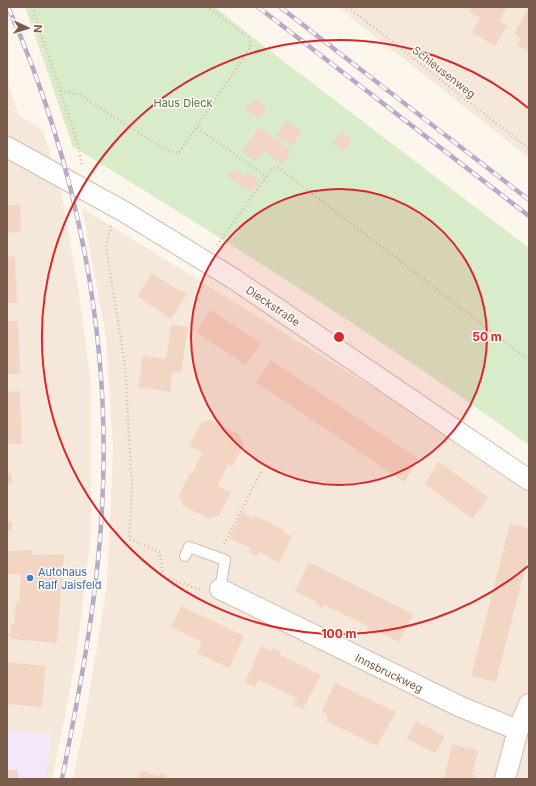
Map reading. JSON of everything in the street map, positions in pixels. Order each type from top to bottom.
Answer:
[{"type":"street","name":"Dieckstraße","points":[[7,147],[123,211],[206,262],[529,480]]},
{"type":"street","name":"Innsbruckweg","points":[[220,589],[447,701],[518,730]]},
{"type":"street","points":[[507,778],[518,730],[529,704]]},
{"type":"lane","points":[[185,556],[189,546],[225,560],[220,589]]},
{"type":"path","points":[[32,7],[78,143],[83,172],[82,189]]},
{"type":"path","points":[[61,91],[80,95],[170,152],[176,153],[181,151],[249,51],[251,45],[248,37],[207,7]]},
{"type":"path","name":"Schleusenweg","points":[[348,7],[529,149]]},
{"type":"path","points":[[197,128],[266,177]]},
{"type":"path","points":[[206,262],[272,169],[280,168],[529,360]]},
{"type":"path","points":[[123,211],[112,220],[106,246],[125,365],[132,488],[129,539],[160,552],[163,577],[210,594],[220,589]]},
{"type":"path","points":[[217,557],[261,472]]},
{"type":"shaded area","points":[[338,7],[529,7],[529,158]]},
{"type":"shaded area","points":[[7,81],[19,116],[43,130],[62,196],[80,299],[91,384],[91,534],[76,658],[52,779],[7,779]]},
{"type":"shaded area","points":[[82,208],[529,484],[529,779],[73,779],[86,713],[107,585],[113,450],[106,336]]},
{"type":"shaded area","points":[[7,730],[52,734],[44,779],[7,779]]},
{"type":"green space","name":"Haus Dieck","points":[[25,7],[215,7],[261,44],[529,248],[529,445],[304,291],[72,146]]},
{"type":"building","points":[[472,7],[507,7],[499,21],[507,26],[495,46],[472,32],[480,18],[469,12]]},
{"type":"building","points":[[529,7],[528,51],[517,45],[521,38],[514,34]]},
{"type":"building","points":[[255,98],[267,107],[259,118],[246,110]]},
{"type":"building","points":[[287,121],[302,132],[292,146],[276,135]]},
{"type":"building","points":[[259,127],[291,151],[282,164],[264,151],[256,162],[242,151]]},
{"type":"building","points":[[341,131],[352,140],[343,151],[332,143]]},
{"type":"building","points":[[233,168],[244,176],[248,172],[260,181],[251,192],[227,176]]},
{"type":"building","points":[[7,205],[20,205],[21,232],[7,233]]},
{"type":"building","points":[[15,256],[17,303],[7,303],[7,257]]},
{"type":"building","points":[[152,273],[181,292],[182,291],[187,294],[171,319],[137,296]]},
{"type":"building","points":[[210,310],[261,343],[246,365],[196,332]]},
{"type":"building","points":[[7,321],[18,321],[20,374],[7,374]]},
{"type":"building","points":[[171,325],[188,327],[181,373],[172,372],[170,392],[138,387],[143,356],[166,359]]},
{"type":"building","points":[[271,360],[419,459],[404,482],[256,382]]},
{"type":"building","points":[[20,391],[22,444],[11,444],[7,442],[7,392]]},
{"type":"building","points":[[210,420],[239,434],[244,444],[232,467],[228,465],[218,486],[231,493],[219,515],[210,519],[183,506],[179,496],[190,472],[192,474],[203,452],[189,446],[201,423]]},
{"type":"building","points":[[439,462],[488,497],[473,519],[424,484]]},
{"type":"building","points":[[7,473],[11,473],[12,483],[7,483]]},
{"type":"building","points":[[243,510],[245,511],[244,514],[252,518],[254,515],[284,530],[282,532],[290,536],[293,534],[279,563],[259,552],[257,556],[249,552],[250,548],[229,538]]},
{"type":"building","points":[[7,521],[12,521],[12,530],[7,531]]},
{"type":"building","points":[[510,524],[529,528],[529,553],[496,682],[471,676]]},
{"type":"building","points":[[7,542],[8,551],[32,550],[32,555],[64,554],[57,643],[12,639],[9,636],[11,625],[14,623],[16,602],[19,602],[21,574],[7,574]]},
{"type":"building","points":[[309,562],[413,614],[399,642],[375,630],[374,633],[367,629],[368,626],[324,605],[322,608],[315,604],[316,601],[295,591]]},
{"type":"building","points":[[181,606],[244,636],[229,668],[197,653],[202,642],[171,627]]},
{"type":"building","points":[[261,646],[271,651],[273,648],[281,652],[280,655],[321,675],[303,709],[293,705],[297,698],[259,680],[255,687],[245,682]]},
{"type":"building","points":[[7,662],[46,666],[42,707],[7,704]]},
{"type":"building","points":[[335,683],[396,712],[377,746],[326,721],[328,717],[326,716],[327,714],[322,711]]},
{"type":"building","points":[[416,721],[445,736],[436,753],[407,739]]},
{"type":"building","points":[[452,744],[478,750],[472,774],[474,774],[473,779],[444,779]]},
{"type":"building","points":[[7,770],[18,770],[18,779],[7,779]]},
{"type":"building","points":[[141,770],[159,776],[160,773],[167,775],[166,779],[138,779]]},
{"type":"railway","points":[[8,7],[32,66],[53,127],[71,190],[85,253],[95,317],[101,381],[104,445],[100,543],[87,645],[62,779]]},
{"type":"railway","points":[[258,7],[529,216]]},
{"type":"railway","points":[[280,7],[529,200]]},
{"type":"place","name":"Autohaus Ralf Jaisfeld","points":[[30,578]]}]
